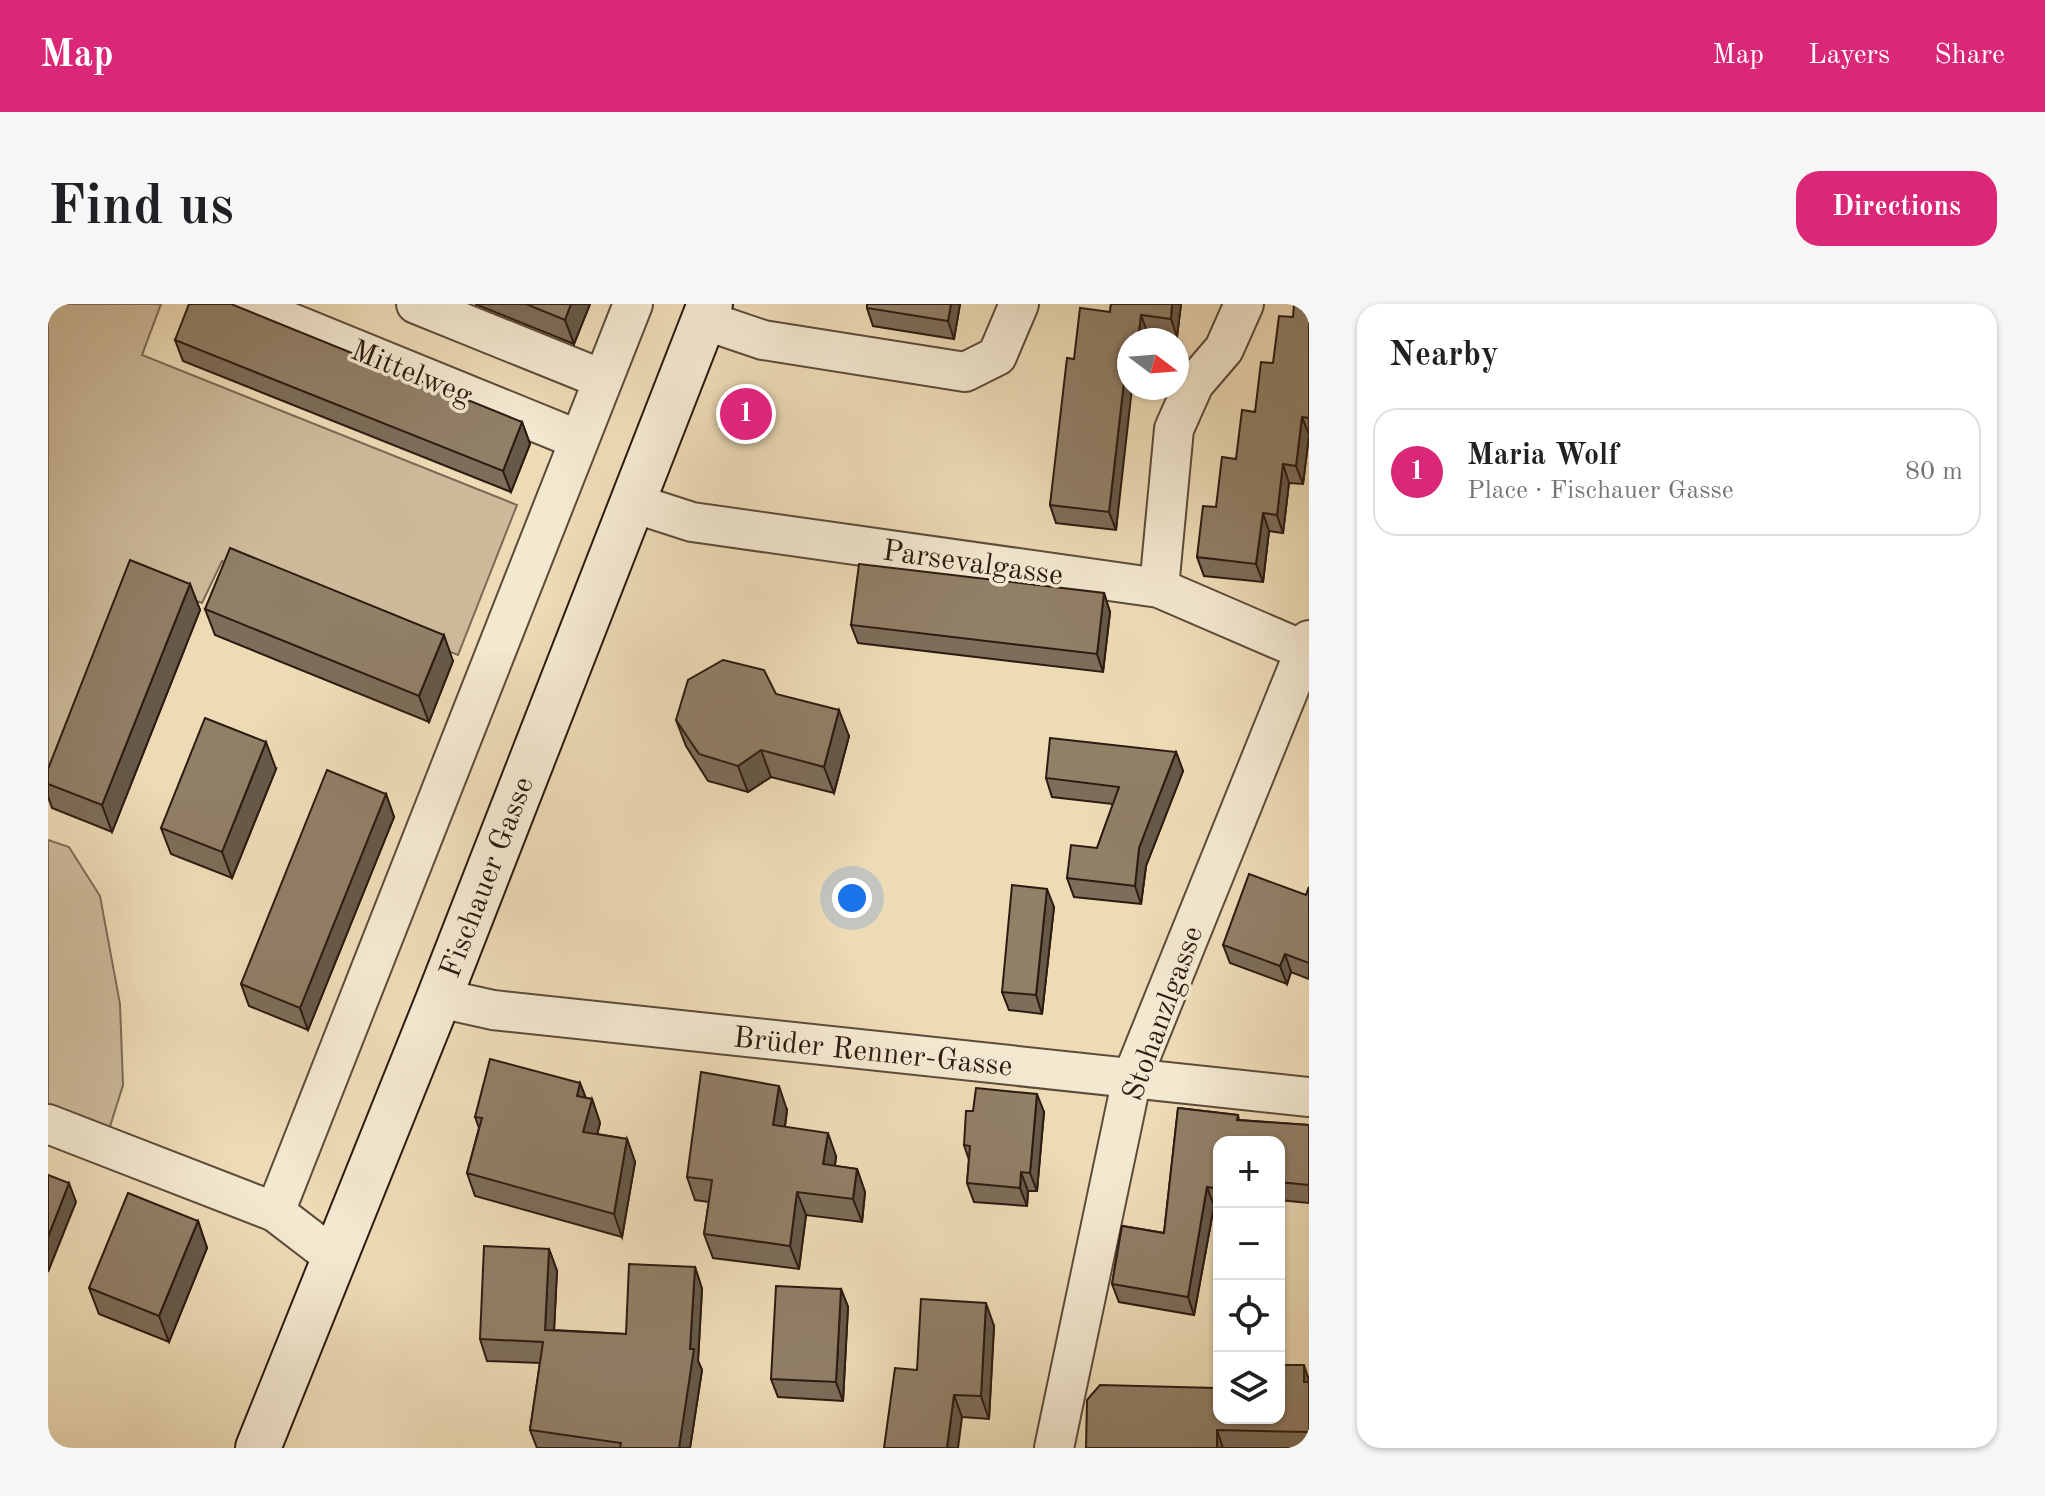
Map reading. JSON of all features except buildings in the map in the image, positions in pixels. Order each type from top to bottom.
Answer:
[{"type":"main road","name":"Fischauer Gasse","points":[[258,1448],[439,998],[707,312]]},
{"type":"street","name":"Mittelweg","points":[[245,304],[579,440]]},
{"type":"street","points":[[416,304],[602,379]]},
{"type":"street","points":[[275,1212],[633,304]]},
{"type":"street","points":[[707,312],[763,340],[965,372],[997,356],[1019,304]]},
{"type":"street","points":[[1159,588],[1174,429],[1194,384],[1224,349],[1244,304]]},
{"type":"street","name":"Parsevalgasse","points":[[633,503],[692,522],[1159,588],[1307,645]]},
{"type":"street","name":"Stohanzlgasse","points":[[1054,1448],[1132,1078],[1307,645]]},
{"type":"street","name":"Brüder Renner-Gasse","points":[[439,998],[493,1010],[1309,1097]]},
{"type":"street","points":[[48,1124],[275,1212],[335,1258]]},
{"type":"shaded area","points":[[48,304],[161,304],[142,355],[517,505],[458,655],[222,561],[202,603],[134,578],[48,801]]},
{"type":"shaded area","points":[[48,840],[69,847],[100,896],[120,1004],[123,1085],[108,1133],[48,1109]]},
{"type":"place","name":"Maria Wolf","points":[[746,414]]}]
